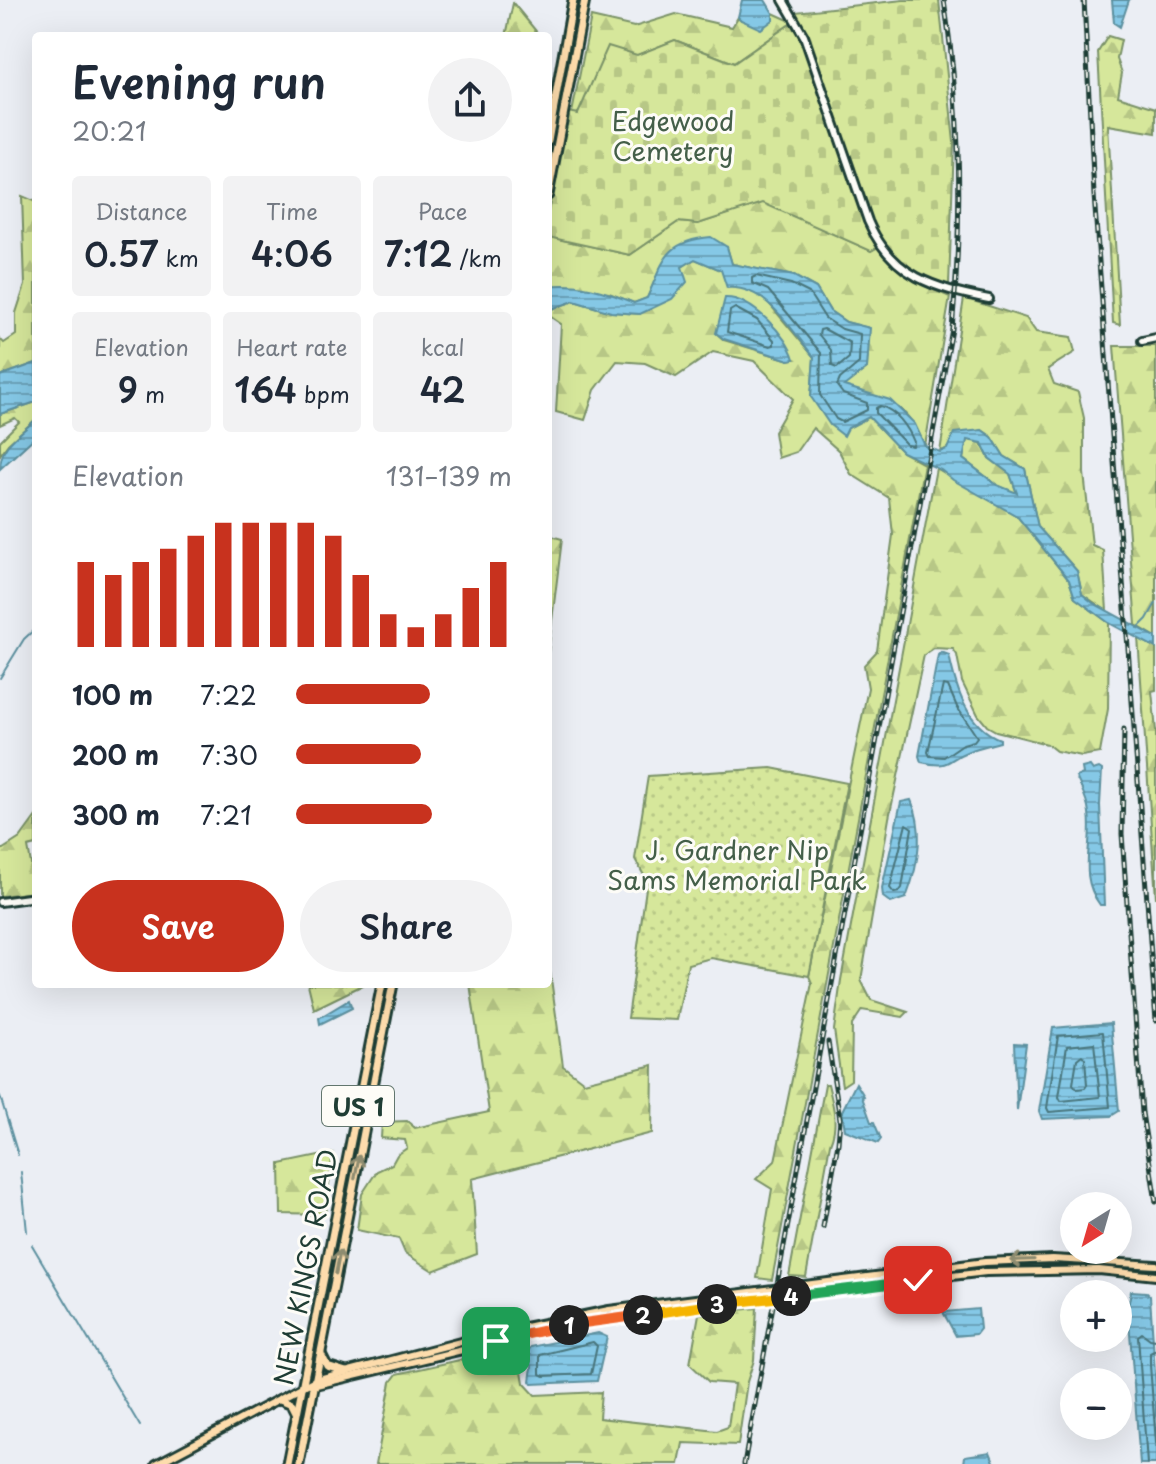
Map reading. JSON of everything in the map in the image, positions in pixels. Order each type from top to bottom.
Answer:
[{"type":"highway","points":[[552,118],[573,0]]},
{"type":"highway","points":[[552,174],[585,0]]},
{"type":"highway","name":"NEW KINGS ROAD","points":[[287,1464],[381,988]]},
{"type":"highway","name":"NEW KINGS ROAD","points":[[299,1464],[392,988]]},
{"type":"highway","points":[[320,1353],[327,1365],[346,1372]]},
{"type":"highway","points":[[280,1399],[292,1404],[296,1413]]},
{"type":"main road","points":[[156,1464],[314,1383],[346,1372],[562,1318],[780,1287],[1019,1260],[1156,1265]]},
{"type":"main road","points":[[314,1383],[563,1326],[761,1298],[986,1272],[1050,1269],[1156,1276]]},
{"type":"street","points":[[783,0],[804,36],[878,243],[917,278],[959,293],[989,299]]},
{"type":"street","points":[[1142,341],[1156,338]]},
{"type":"street","points":[[0,902],[32,898]]},
{"type":"green space","points":[[903,0],[939,0],[954,142],[949,286],[924,277],[904,264],[872,225],[809,41],[795,12]]},
{"type":"green space","points":[[513,3],[537,32],[507,32]]},
{"type":"green space","points":[[773,13],[793,22],[734,63],[675,40],[637,55],[577,114],[572,113],[591,17],[634,27],[676,14],[732,27],[738,17],[765,24],[773,20]]},
{"type":"green space","name":"Edgewood Cemetery","points":[[793,22],[804,45],[869,232],[878,247],[871,251],[763,203],[698,224],[678,222],[630,255],[552,238],[552,192],[568,112],[578,114],[608,46],[637,55],[675,40],[734,63]]},
{"type":"green space","points":[[1108,36],[1121,40],[1117,59],[1122,73],[1118,96],[1156,108],[1156,133],[1108,125],[1120,325],[1113,323],[1098,52]]},
{"type":"green space","points":[[22,196],[32,200],[32,364],[0,376],[0,339],[4,343],[16,335],[16,313],[25,285]]},
{"type":"green space","points":[[763,202],[871,251],[878,247],[901,272],[950,297],[925,446],[902,410],[883,399],[843,386],[867,368],[869,328],[846,322],[830,311],[816,288],[794,276],[732,264],[727,247],[661,267],[647,298],[634,303],[609,293],[552,286],[552,237],[630,255],[678,222],[698,224]]},
{"type":"green space","points":[[695,259],[721,270],[740,287],[762,295],[814,357],[811,397],[848,428],[869,417],[902,452],[924,464],[772,1280],[757,1278],[772,1189],[756,1179],[775,1161],[868,688],[864,665],[877,651],[893,535],[889,498],[851,474],[839,451],[813,428],[796,452],[778,458],[774,432],[793,399],[754,361],[713,352],[676,377],[645,363],[617,361],[595,390],[585,420],[556,412],[561,324],[552,318],[552,309],[574,301],[611,312],[640,314],[682,267]],"holes":[[[716,333],[794,359],[724,340]]]},
{"type":"green space","points":[[964,298],[1026,318],[1036,332],[1071,337],[1075,352],[1048,369],[1054,384],[1078,392],[1084,418],[1084,473],[1092,545],[1103,550],[1107,611],[1082,594],[1077,571],[1038,527],[1025,469],[1004,456],[992,437],[982,430],[940,452]]},
{"type":"green space","points":[[1114,346],[1156,346],[1156,637],[1136,625]]},
{"type":"green space","points":[[32,403],[32,423],[0,455],[0,441],[19,422],[15,418],[0,425],[0,414]]},
{"type":"green space","points":[[967,439],[981,443],[989,458],[1010,474],[1017,494],[997,485],[963,459]]},
{"type":"green space","points":[[936,468],[1017,516],[1069,580],[1075,598],[1109,623],[1108,709],[1100,753],[1082,756],[1056,751],[1047,744],[987,726],[962,682],[953,649],[934,648],[924,655],[889,818],[861,980],[871,1000],[908,1012],[903,1017],[862,1010],[852,1025],[851,1080],[842,1086],[834,1030],[841,980]]},
{"type":"green space","points":[[552,536],[562,539],[552,620]]},
{"type":"green space","points":[[1138,637],[1156,648],[1156,690],[1152,691],[1156,731],[1156,898]]},
{"type":"green space","name":"J. Gardner Nip Sams Memorial Park","points":[[771,768],[847,783],[809,976],[711,958],[688,964],[677,1020],[628,1018],[647,881],[635,859],[648,776]]},
{"type":"green space","points":[[32,822],[32,846],[28,847],[32,892],[0,896],[0,851],[20,838]]},
{"type":"green space","points":[[552,986],[563,1066],[584,1082],[653,1065],[652,1133],[472,1179],[477,1254],[433,1271],[405,1253],[399,1239],[357,1230],[362,1194],[377,1171],[392,1164],[397,1155],[407,1148],[405,1140],[381,1138],[382,1122],[407,1121],[415,1128],[489,1112],[471,988]]},
{"type":"green space","points":[[309,988],[357,988],[314,1009]]},
{"type":"green space","points":[[825,1084],[828,1084],[832,1099],[834,1129],[806,1277],[789,1276]]},
{"type":"green space","points":[[333,1153],[325,1215],[281,1214],[280,1164]]},
{"type":"green space","points":[[757,1308],[754,1360],[747,1382],[738,1445],[683,1443],[679,1464],[376,1464],[391,1382],[397,1374],[518,1347],[524,1383],[535,1395],[601,1392],[599,1418],[717,1431],[728,1427],[734,1384],[709,1382],[690,1364],[699,1314]]},
{"type":"water","points":[[742,0],[765,0],[773,13],[773,20],[761,29],[741,20],[738,17]]},
{"type":"water","points":[[1112,0],[1129,0],[1120,27],[1114,23]]},
{"type":"water","points":[[711,237],[727,247],[732,264],[794,276],[816,288],[830,311],[846,322],[870,328],[867,368],[844,386],[890,400],[915,424],[925,446],[940,452],[947,449],[954,433],[982,430],[992,437],[1004,456],[1025,469],[1038,527],[1077,571],[1082,594],[1156,637],[1156,648],[1109,623],[1075,598],[1069,580],[1017,516],[941,470],[902,452],[869,417],[848,428],[844,436],[830,425],[811,397],[814,357],[766,301],[741,289],[727,288],[721,270],[695,259],[682,267],[687,282],[672,299],[640,314],[611,312],[574,301],[552,309],[552,286],[592,288],[634,303],[647,298],[668,255],[684,243]],"holes":[[[967,440],[982,443],[989,458],[1010,474],[1017,493],[997,485],[963,459]]]},
{"type":"water","points":[[725,298],[735,299],[757,311],[776,329],[794,359],[724,339],[716,333]]},
{"type":"water","points":[[32,364],[32,403],[0,414],[0,376]]},
{"type":"water","points":[[32,423],[32,440],[0,469],[3,453]]},
{"type":"water","points":[[941,652],[949,655],[959,693],[971,715],[1000,742],[938,764],[921,762],[919,756]]},
{"type":"water","points":[[1090,766],[1093,770],[1102,770],[1100,805],[1104,905],[1100,905],[1089,882],[1089,813],[1076,777],[1083,774],[1082,768]]},
{"type":"water","points":[[911,800],[918,824],[917,861],[906,898],[891,903],[883,897],[882,888],[901,802]]},
{"type":"water","points":[[349,1000],[352,1008],[320,1024],[319,1018]]},
{"type":"water","points":[[1111,1023],[1119,1111],[1111,1116],[1042,1119],[1039,1111],[1053,1028]]},
{"type":"water","points":[[1014,1043],[1026,1044],[1017,1110]]},
{"type":"water","points":[[856,1083],[881,1139],[878,1143],[845,1130],[842,1111]]},
{"type":"water","points":[[1132,1291],[1146,1292],[1150,1296],[1156,1388],[1156,1464],[1140,1464],[1131,1352]]},
{"type":"water","points":[[978,1309],[980,1329],[976,1334],[956,1336],[943,1312]]},
{"type":"water","points":[[598,1333],[607,1337],[597,1381],[532,1384],[528,1351],[531,1347]]},
{"type":"water","points":[[990,1452],[995,1464],[964,1464],[965,1456]]},
{"type":"waterway","points":[[1138,628],[1156,603]]},
{"type":"waterway","points":[[0,678],[24,639],[32,632]]},
{"type":"waterway","points":[[0,1096],[18,1155]]},
{"type":"waterway","points":[[21,1172],[27,1232]]},
{"type":"waterway","points":[[32,1245],[140,1426]]},
{"type":"railway","points":[[744,1464],[952,329],[959,205],[957,123],[944,0]]},
{"type":"railway","points":[[1084,0],[1094,195],[1156,1021]]},
{"type":"railway","points":[[1124,729],[1122,834],[1142,1113],[1156,1202]]},
{"type":"railway","points":[[823,1227],[840,1119],[828,1042]]},
{"type":"route","points":[[496,1341],[612,1318],[918,1280]]}]
